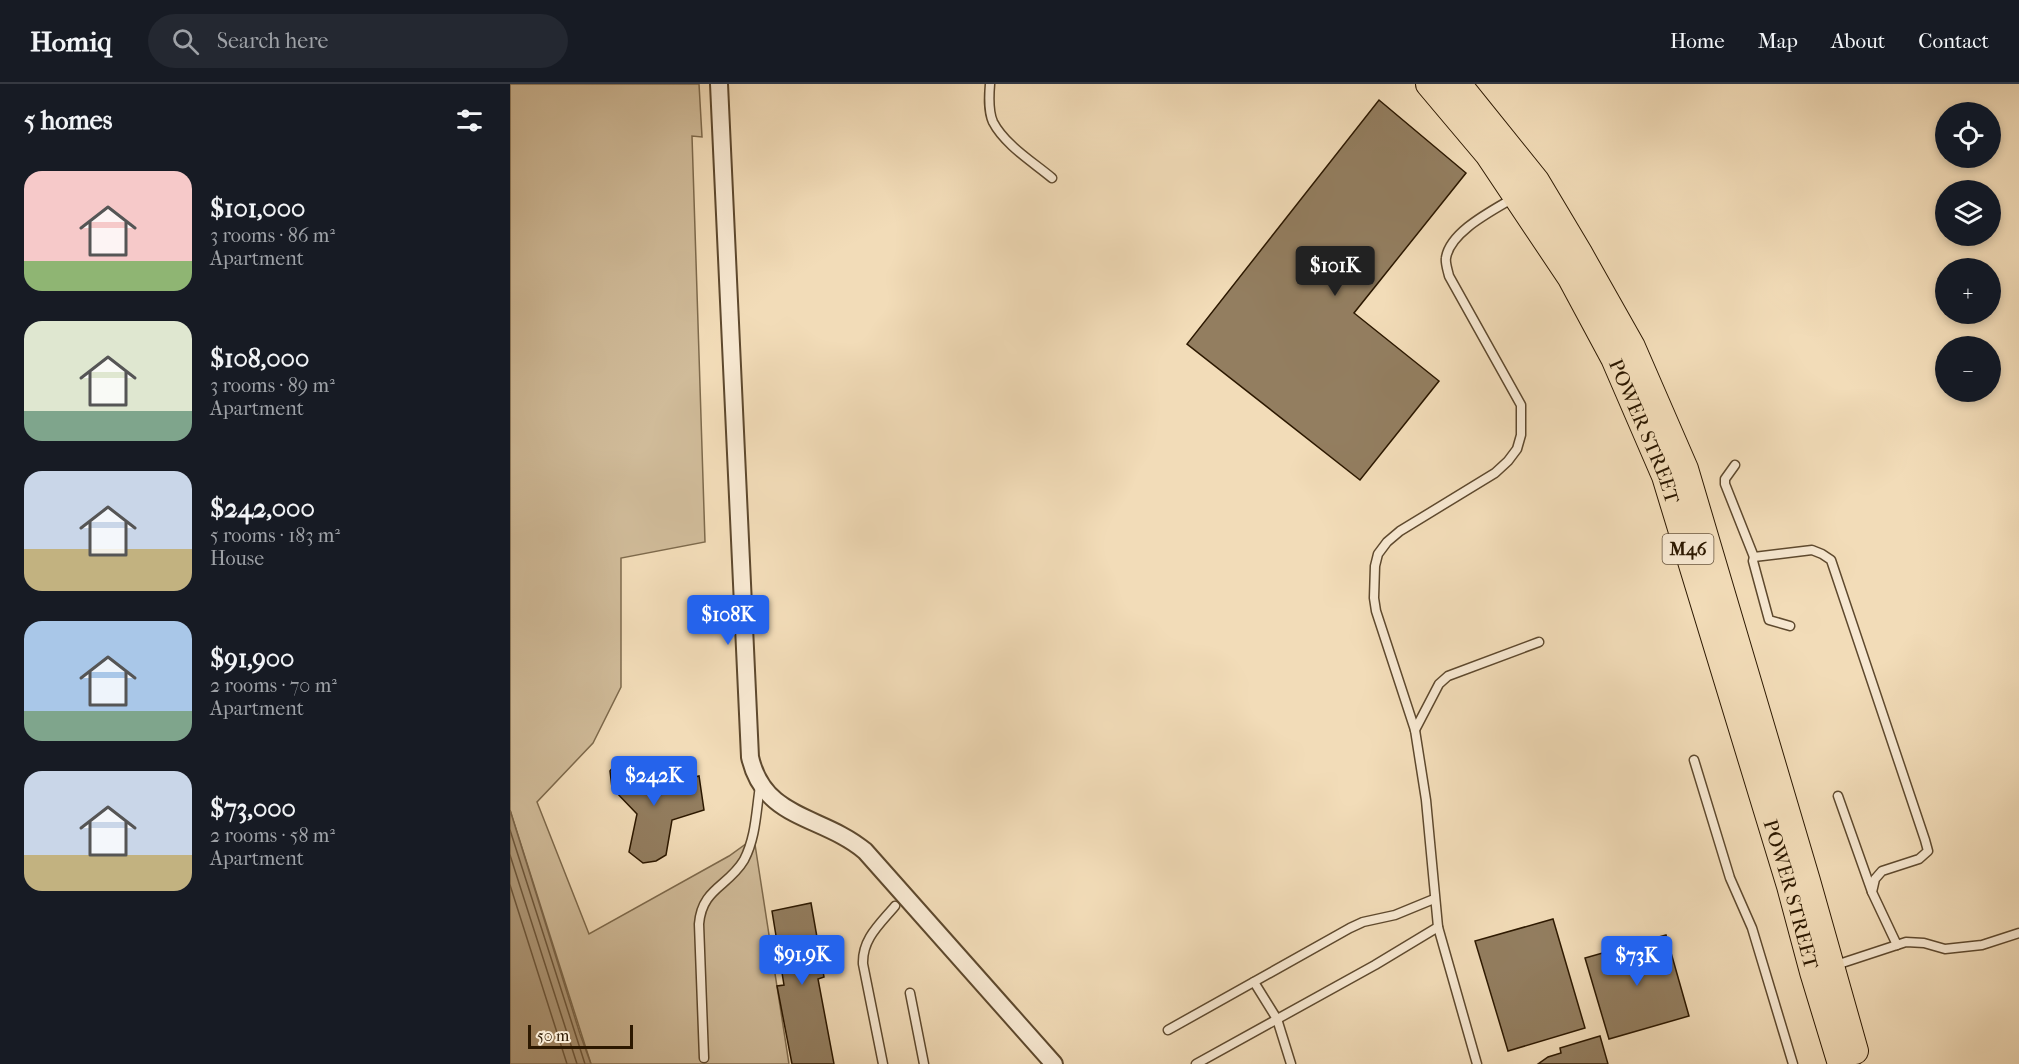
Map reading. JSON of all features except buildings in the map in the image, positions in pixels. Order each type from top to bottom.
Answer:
[{"type":"main road","name":"POWER STREET","points":[[1429,84],[1488,154],[1526,188]]},
{"type":"main road","name":"POWER STREET","points":[[1458,84],[1526,188],[1579,253],[1623,353],[1685,469],[1746,707],[1822,969],[1858,1064]]},
{"type":"main road","name":"POWER STREET","points":[[1822,969],[1840,1064]]},
{"type":"street","points":[[719,84],[750,757],[753,770],[760,786],[776,802],[842,835],[865,851],[1054,1064]]},
{"type":"lane","points":[[990,84],[989,99],[992,121],[1004,138],[1052,178]]},
{"type":"lane","points":[[1477,1064],[1438,927],[1426,800],[1415,730],[1376,611],[1375,566],[1378,554],[1400,531],[1495,473],[1508,461],[1516,449],[1521,435],[1521,405],[1449,276],[1446,259],[1452,243],[1463,231],[1526,188]]},
{"type":"lane","points":[[1735,465],[1725,479],[1725,484],[1754,557],[1753,561],[1769,620],[1790,626]]},
{"type":"lane","points":[[1754,557],[1812,550],[1831,560],[1928,852],[1919,859],[1882,872],[1875,879],[1872,891]]},
{"type":"lane","points":[[1415,730],[1439,684],[1448,676],[1539,642]]},
{"type":"lane","points":[[1694,760],[1730,878],[1752,928],[1793,1064]]},
{"type":"lane","points":[[704,1058],[700,912],[707,898],[739,867],[745,858],[755,832],[760,786]]},
{"type":"lane","points":[[1838,796],[1872,891],[1897,945]]},
{"type":"lane","points":[[1168,1030],[1363,922],[1395,915],[1434,898]]},
{"type":"lane","points":[[884,1064],[863,964],[863,952],[870,935],[895,906]]},
{"type":"lane","points":[[1196,1064],[1375,965],[1438,927]]},
{"type":"lane","points":[[1822,969],[1906,942],[1924,943],[1945,949],[1982,945],[2019,933]]},
{"type":"lane","points":[[1254,982],[1277,1019],[1291,1064]]},
{"type":"lane","points":[[910,993],[924,1064]]},
{"type":"shaded area","points":[[510,84],[699,84],[702,137],[692,136],[705,542],[621,558],[621,687],[593,743],[537,802],[589,934],[729,856],[754,838],[789,1064],[591,1064],[510,810]]},
{"type":"water","points":[[510,810],[580,1034],[591,1064],[510,1064]]}]
